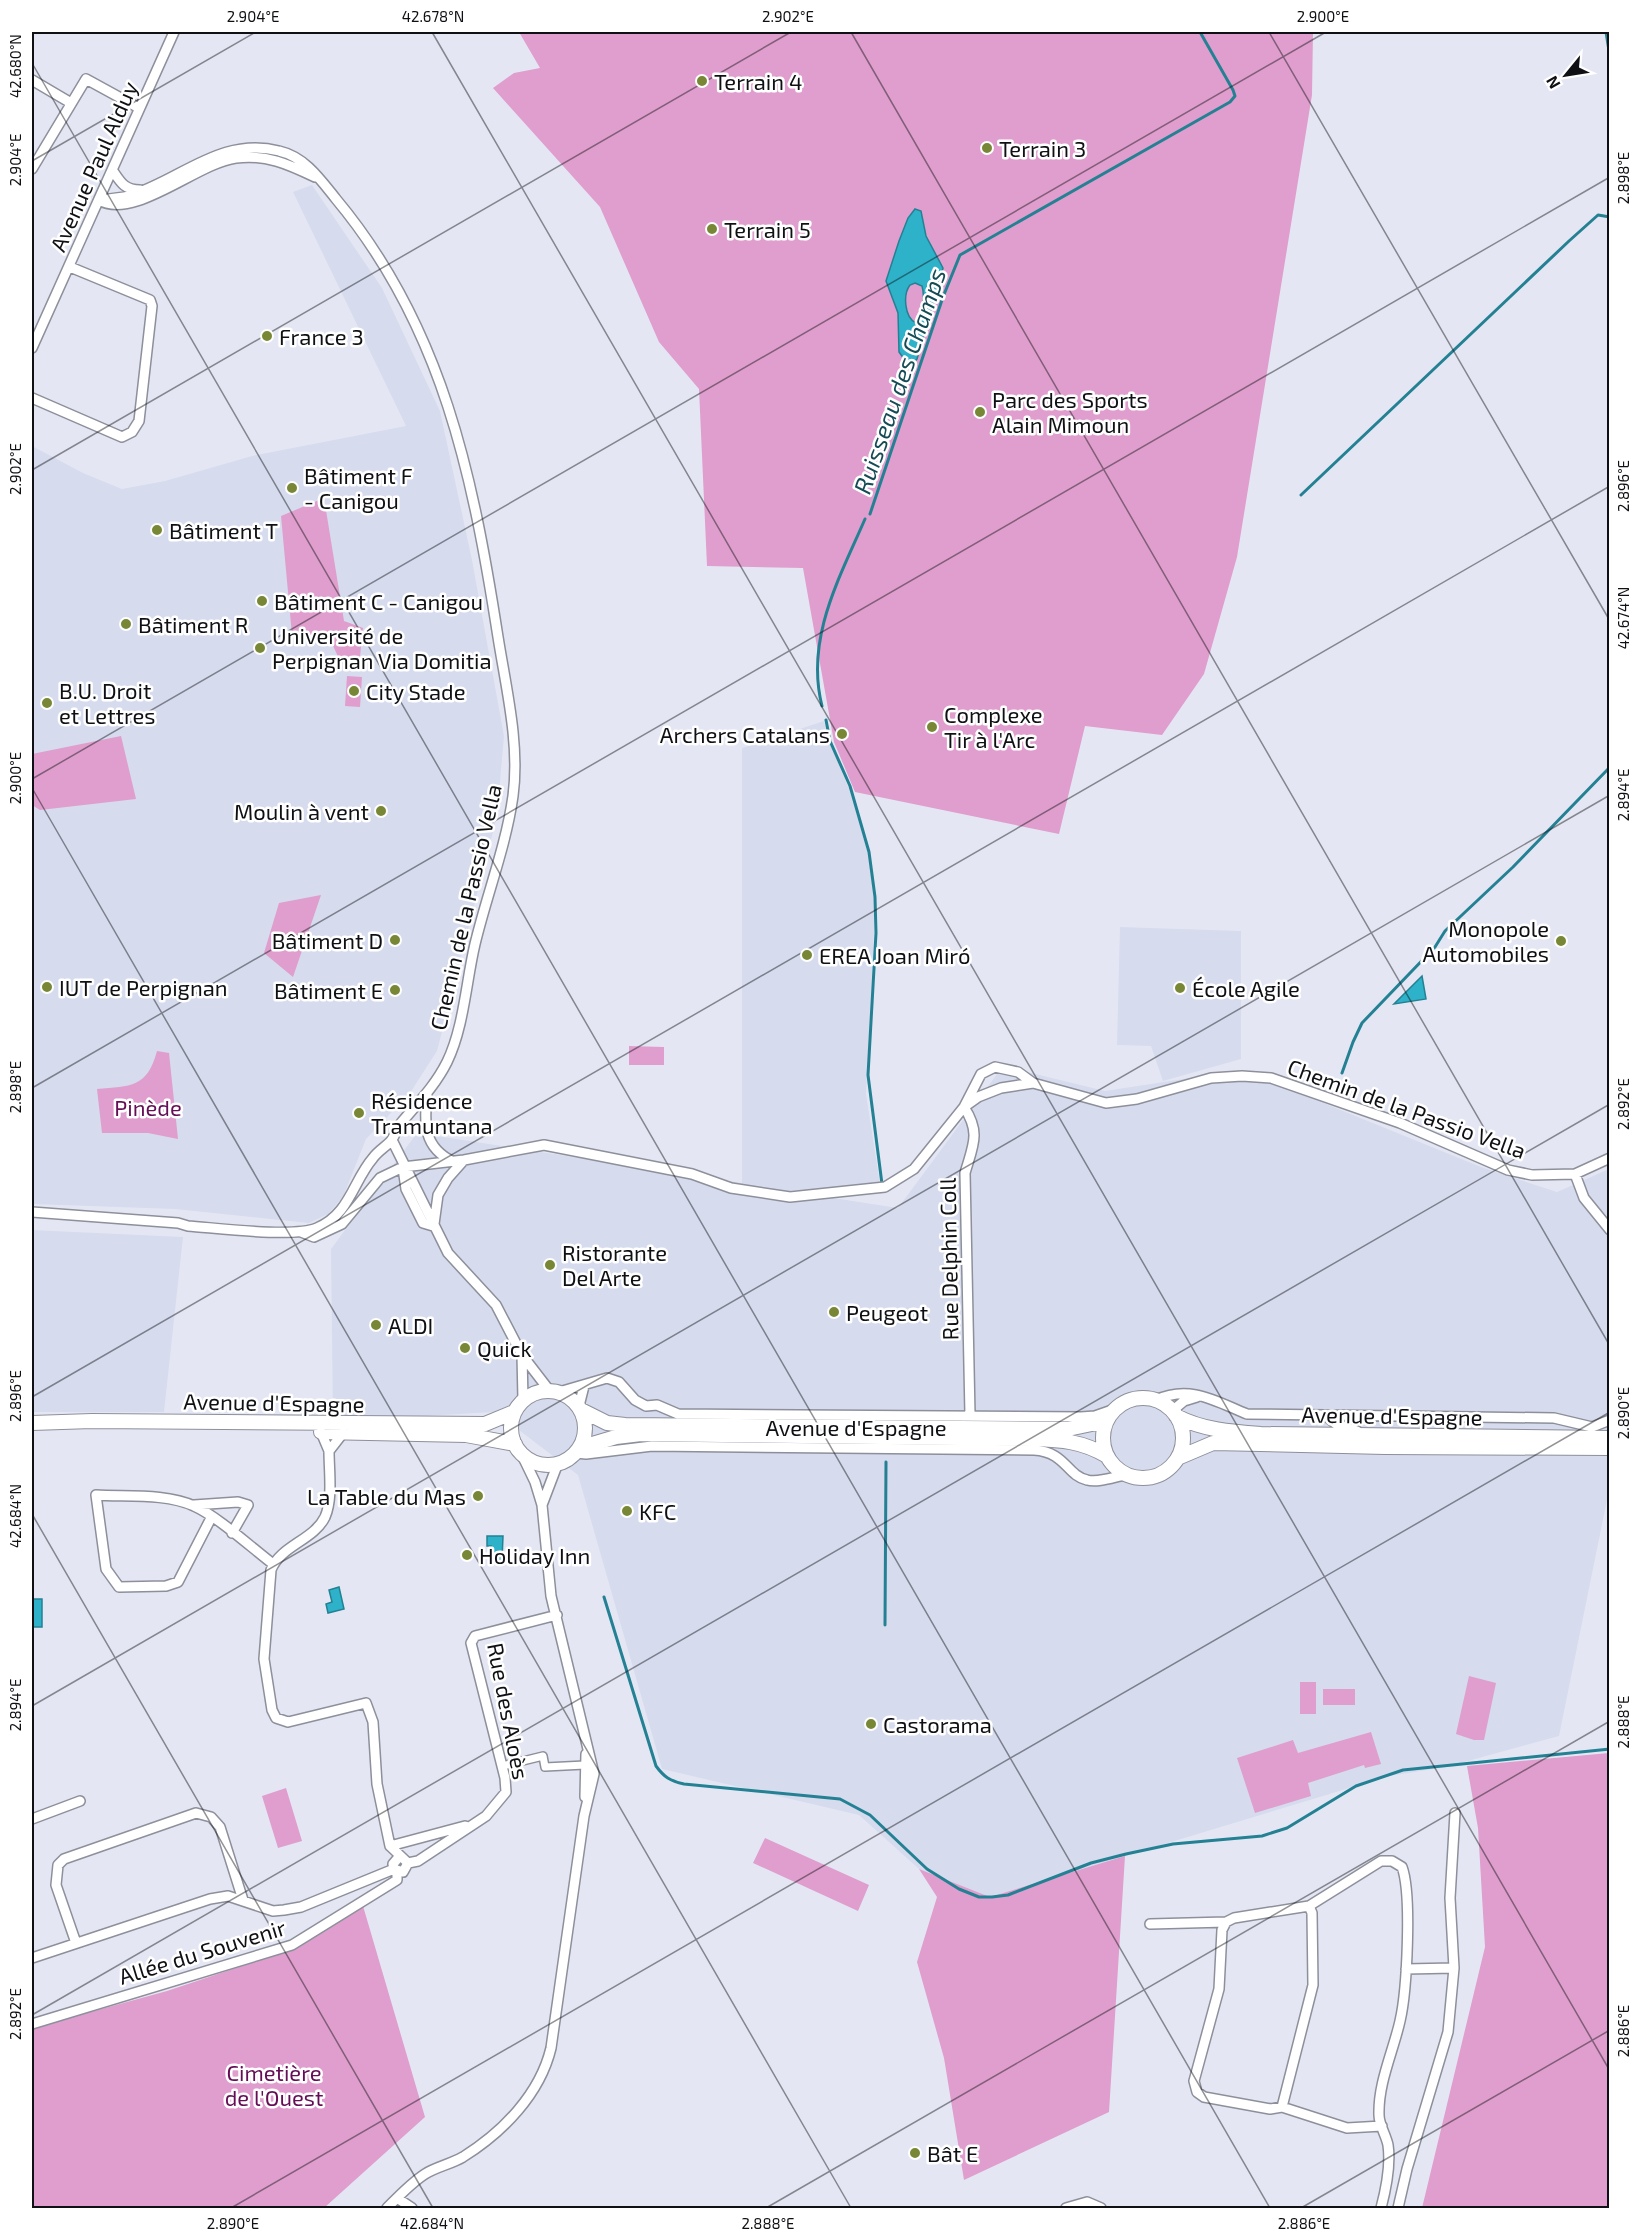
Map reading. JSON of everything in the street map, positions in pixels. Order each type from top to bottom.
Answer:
[{"type":"main road","points":[[539,1391],[554,1391],[580,1408],[585,1429],[578,1450],[558,1463],[538,1464],[518,1449],[511,1428],[514,1413],[523,1400],[539,1391]]},
{"type":"main road","points":[[1142,1398],[1156,1400],[1174,1413],[1184,1436],[1180,1457],[1167,1471],[1157,1476],[1137,1478],[1125,1475],[1114,1467],[1107,1456],[1103,1442],[1106,1421],[1115,1409],[1131,1400],[1142,1398]]},
{"type":"main road","name":"Avenue d'Espagne","points":[[580,1408],[608,1423],[625,1425],[1068,1429],[1106,1421]]},
{"type":"main road","name":"Avenue d'Espagne","points":[[32,1423],[92,1420],[485,1424],[514,1413]]},
{"type":"main road","name":"Avenue d'Espagne","points":[[1174,1413],[1202,1426],[1227,1432],[1610,1438]]},
{"type":"main road","name":"Avenue d'Espagne","points":[[32,1433],[78,1429],[466,1435],[518,1449]]},
{"type":"main road","name":"Avenue d'Espagne","points":[[578,1450],[616,1437],[641,1434],[1067,1440],[1085,1444],[1107,1456]]},
{"type":"main road","name":"Avenue d'Espagne","points":[[1180,1457],[1213,1443],[1385,1448],[1610,1448]]},
{"type":"street","points":[[162,32],[172,34]]},
{"type":"street","name":"Avenue Paul Alduy","points":[[32,348],[113,171],[172,34]]},
{"type":"street","points":[[32,169],[86,79],[139,108]]},
{"type":"street","points":[[32,80],[71,103]]},
{"type":"street","points":[[99,200],[128,196],[199,161],[243,148],[282,151],[316,172],[320,179]]},
{"type":"street","points":[[99,200],[109,206],[129,203],[234,158],[280,160],[320,179]]},
{"type":"street","points":[[113,171],[124,186],[130,190],[143,190]]},
{"type":"street","name":"Chemin de la Passio Vella","points":[[32,1212],[178,1223],[188,1226],[299,1232],[318,1228],[339,1213],[356,1190],[368,1163],[392,1140],[398,1127],[427,1094],[449,1059],[456,1036],[485,905],[506,831],[515,770],[507,692],[482,535],[455,425],[427,347],[407,302],[389,271],[350,215],[320,179]]},
{"type":"street","points":[[32,398],[122,437],[132,432],[139,422],[152,306],[150,300],[70,267]]},
{"type":"street","points":[[964,1107],[981,1074],[995,1067],[1018,1072],[1034,1083]]},
{"type":"street","name":"Chemin de la Passio Vella","points":[[299,1232],[314,1237],[342,1224],[380,1178],[403,1167],[454,1162],[544,1145],[692,1174],[731,1188],[754,1192],[790,1197],[858,1192],[892,1185],[907,1175],[927,1155],[964,1107],[978,1097],[1001,1088],[1034,1083],[1106,1103],[1137,1099],[1210,1078],[1242,1076],[1271,1078],[1400,1123],[1508,1170],[1532,1175],[1575,1174],[1610,1158]]},
{"type":"street","points":[[427,1094],[424,1118],[428,1139],[440,1154],[454,1162]]},
{"type":"street","name":"Rue Delphin Coll","points":[[964,1107],[974,1122],[976,1135],[965,1173],[970,1415]]},
{"type":"street","points":[[392,1140],[403,1167],[406,1189],[423,1223],[433,1226]]},
{"type":"street","points":[[464,1160],[448,1178],[438,1195],[433,1226],[448,1253],[496,1305],[522,1355],[554,1391]]},
{"type":"street","points":[[1575,1174],[1584,1198],[1610,1230]]},
{"type":"street","points":[[522,1355],[523,1400]]},
{"type":"street","name":"Avenue d'Espagne","points":[[554,1391],[584,1386],[607,1377],[619,1382],[635,1400],[645,1406],[657,1405],[678,1414],[1081,1417],[1095,1416],[1115,1409]]},
{"type":"street","points":[[580,1408],[584,1386]]},
{"type":"street","name":"Avenue d'Espagne","points":[[1156,1400],[1181,1394],[1202,1396],[1219,1400],[1247,1414],[1554,1418],[1592,1427],[1610,1420]]},
{"type":"street","points":[[1174,1413],[1184,1401],[1202,1396]]},
{"type":"street","points":[[1324,1415],[1347,1429],[1396,1435]]},
{"type":"street","points":[[321,1432],[329,1451],[328,1501],[325,1518],[273,1564],[264,1659],[272,1710],[276,1718],[288,1722],[366,1703],[373,1722],[377,1784],[390,1846],[404,1860]]},
{"type":"street","points":[[329,1451],[343,1433]]},
{"type":"street","name":"Avenue d'Espagne","points":[[578,1450],[586,1454],[652,1446],[1034,1450],[1056,1454],[1080,1478],[1088,1481],[1125,1475]]},
{"type":"street","points":[[387,2208],[424,2174],[462,2157],[495,2133],[529,2097],[545,2073],[585,1809],[594,1774],[551,1596],[542,1505],[536,1482],[518,1449]]},
{"type":"street","points":[[542,1505],[558,1463]]},
{"type":"street","points":[[211,1518],[177,1582],[166,1586],[119,1587],[106,1569],[96,1495],[166,1499],[194,1505],[238,1502],[248,1505],[232,1533]]},
{"type":"street","points":[[194,1505],[273,1564]]},
{"type":"street","name":"Rue des Aloès","points":[[396,1870],[403,1872],[404,1860],[418,1861],[486,1816],[506,1792],[502,1766],[471,1643],[475,1636],[556,1615]]},
{"type":"street","points":[[585,1809],[587,1744]]},
{"type":"street","points":[[502,1766],[543,1756],[545,1767],[585,1765]]},
{"type":"street","points":[[32,1819],[80,1802]]},
{"type":"street","points":[[76,1943],[57,1885],[58,1865],[64,1859],[196,1813],[210,1817],[220,1827],[243,1900]]},
{"type":"street","points":[[1398,2208],[1407,2169],[1448,2032],[1454,1968],[1450,1898],[1455,1813]]},
{"type":"street","name":"Rue des Aloès","points":[[390,1846],[470,1825]]},
{"type":"street","points":[[1150,1924],[1226,1922],[1309,1906],[1382,1861],[1392,1861],[1402,1867],[1406,1887],[1406,1969],[1401,2019],[1382,2090],[1379,2116],[1388,2147],[1387,2188],[1381,2208]]},
{"type":"street","points":[[32,1958],[210,1899],[228,1896],[273,1911],[301,1907],[396,1870]]},
{"type":"street","name":"Allée du Souvenir","points":[[32,2024],[292,1945],[397,1880],[396,1870]]},
{"type":"street","points":[[1282,2107],[1313,1985],[1312,1913],[1309,1906]]},
{"type":"street","points":[[1226,1922],[1222,1930],[1219,1989],[1196,2070],[1194,2088],[1204,2097],[1270,2109],[1282,2107],[1347,2128],[1382,2126]]},
{"type":"street","points":[[1406,1969],[1454,1968]]},
{"type":"street","points":[[397,2198],[412,2208]]},
{"type":"street","points":[[1066,2208],[1087,2202],[1101,2208]]},
{"type":"shaded area","name":"Université de Perpignan Via Domitia","points":[[312,185],[382,288],[440,411],[472,560],[504,736],[497,816],[437,1051],[410,1093],[366,1139],[343,1197],[328,1214],[309,1223],[175,1209],[32,1204],[32,446],[83,473],[122,489],[165,481],[252,456],[406,426],[293,192]]},
{"type":"shaded area","points":[[824,721],[829,741],[849,789],[868,853],[874,897],[866,1094],[880,1184],[788,1191],[898,1208],[1003,1066],[1105,1091],[1242,1070],[1481,1167],[1557,1192],[1609,1169],[1609,1490],[1559,1736],[1446,1767],[1389,1776],[990,1897],[919,1869],[859,1815],[662,1769],[578,1475],[495,1412],[333,1421],[331,1249],[417,1133],[742,1183],[742,748]]},
{"type":"shaded area","name":"École Agile","points":[[1120,927],[1241,931],[1241,1059],[1163,1081],[1151,1046],[1117,1045]]},
{"type":"shaded area","points":[[32,1230],[183,1237],[164,1412],[32,1412]]},
{"type":"green space","name":"Parc des Sports Alain Mimoun","points":[[519,32],[1313,32],[1312,95],[1237,557],[1204,674],[1162,735],[1085,726],[1059,834],[855,792],[834,742],[803,568],[707,566],[699,389],[659,342],[600,207],[493,88],[514,73],[540,68]]},
{"type":"green space","points":[[324,498],[344,621],[363,628],[359,666],[341,663],[328,635],[292,635],[281,516]]},
{"type":"green space","name":"City Stade","points":[[347,676],[362,677],[360,707],[345,706]]},
{"type":"green space","points":[[121,736],[136,799],[40,810],[32,805],[32,754]]},
{"type":"green space","points":[[321,895],[293,977],[264,953],[279,903]]},
{"type":"green space","points":[[629,1046],[664,1047],[664,1065],[629,1065]]},
{"type":"green space","name":"Pinède","points":[[157,1051],[169,1053],[178,1139],[148,1133],[102,1133],[97,1089],[136,1083],[148,1072]]},
{"type":"green space","points":[[1469,1676],[1496,1683],[1484,1740],[1474,1740],[1456,1734]]},
{"type":"green space","points":[[1300,1682],[1316,1682],[1316,1714],[1300,1714]]},
{"type":"green space","points":[[1323,1689],[1355,1689],[1355,1705],[1323,1705]]},
{"type":"green space","points":[[1371,1732],[1381,1764],[1365,1768],[1364,1765],[1308,1783],[1311,1796],[1255,1813],[1237,1758],[1293,1740],[1298,1753]]},
{"type":"green space","points":[[1609,1753],[1609,2208],[1422,2208],[1485,1947],[1478,1828],[1467,1766]]},
{"type":"green space","points":[[286,1788],[302,1841],[278,1848],[262,1796]]},
{"type":"green space","points":[[765,1838],[869,1885],[858,1911],[753,1863]]},
{"type":"green space","points":[[1125,1856],[1109,2112],[964,2180],[944,2058],[917,1962],[937,1897],[919,1869],[990,1897]]},
{"type":"green space","name":"Cimetière de l'Ouest","points":[[363,1906],[425,2117],[324,2208],[32,2208],[32,2028],[167,1991],[293,1949]]},
{"type":"water","points":[[915,209],[921,211],[926,236],[943,268],[917,359],[913,363],[904,359],[899,352],[898,313],[886,281],[908,218]],"holes":[[[915,283],[922,286],[923,306],[916,323],[907,311],[906,294],[910,285]]]},
{"type":"water","points":[[1422,976],[1426,999],[1394,1004]]},
{"type":"water","points":[[487,1536],[503,1536],[502,1561],[491,1561],[491,1546],[487,1546]]},
{"type":"water","points":[[339,1587],[344,1609],[328,1613],[326,1604],[332,1602],[329,1590]]},
{"type":"water","points":[[42,1599],[42,1627],[32,1627],[32,1600]]},
{"type":"waterway","name":"Ruisseau des Champs","points":[[870,514],[943,297],[960,255],[1230,102],[1235,96],[1233,90],[1200,32]]},
{"type":"waterway","points":[[1606,32],[1610,57]]},
{"type":"waterway","points":[[1301,495],[1569,241],[1598,215],[1610,217]]},
{"type":"waterway","name":"Ruisseau des Champs","points":[[822,706],[818,681],[821,633],[835,587],[865,519]]},
{"type":"waterway","name":"Ruisseau des Champs","points":[[826,720],[830,741],[850,786],[869,852],[875,897],[876,933],[868,1075],[882,1184]]},
{"type":"waterway","points":[[1342,1073],[1362,1023],[1435,947],[1445,931],[1513,867],[1610,767]]},
{"type":"waterway","name":"Ruisseau des Champs","points":[[885,1625],[886,1462]]},
{"type":"waterway","points":[[604,1597],[656,1766],[665,1776],[684,1784],[840,1799],[870,1815],[927,1869],[959,1889],[979,1897],[1008,1895],[1091,1863],[1126,1854],[1173,1844],[1262,1836],[1287,1828],[1356,1786],[1403,1770],[1610,1749]]},
{"type":"place","name":"Terrain 4","points":[[702,81]]},
{"type":"place","name":"Terrain 3","points":[[987,148]]},
{"type":"place","name":"Terrain 5","points":[[712,229]]},
{"type":"place","name":"France 3","points":[[267,336]]},
{"type":"place","name":"Parc des Sports Alain Mimoun","points":[[980,412]]},
{"type":"place","name":"Bâtiment F - Canigou","points":[[292,488]]},
{"type":"place","name":"Bâtiment T","points":[[157,530]]},
{"type":"place","name":"Bâtiment C - Canigou","points":[[262,601]]},
{"type":"place","name":"Bâtiment R","points":[[126,624]]},
{"type":"place","name":"Université de Perpignan Via Domitia","points":[[260,648]]},
{"type":"place","name":"City Stade","points":[[354,691]]},
{"type":"place","name":"B.U. Droit et Lettres","points":[[47,703]]},
{"type":"place","name":"Complexe Tir à l'Arc","points":[[932,727]]},
{"type":"place","name":"Archers Catalans","points":[[842,734]]},
{"type":"place","name":"Moulin à vent","points":[[381,811]]},
{"type":"place","name":"Bâtiment D","points":[[395,940]]},
{"type":"place","name":"Monopole Automobiles","points":[[1561,941]]},
{"type":"place","name":"EREA Joan Miró","points":[[807,955]]},
{"type":"place","name":"IUT de Perpignan","points":[[47,987]]},
{"type":"place","name":"École Agile","points":[[1180,988]]},
{"type":"place","name":"Bâtiment E","points":[[395,990]]},
{"type":"place","name":"Résidence Tramuntana","points":[[359,1113]]},
{"type":"place","name":"Ristorante Del Arte","points":[[550,1265]]},
{"type":"place","name":"Peugeot","points":[[834,1312]]},
{"type":"place","name":"ALDI","points":[[376,1325]]},
{"type":"place","name":"Quick","points":[[465,1348]]},
{"type":"place","name":"La Table du Mas","points":[[478,1496]]},
{"type":"place","name":"KFC","points":[[627,1511]]},
{"type":"place","name":"Holiday Inn","points":[[467,1555]]},
{"type":"place","name":"Castorama","points":[[871,1724]]},
{"type":"place","name":"Bât E","points":[[915,2153]]}]
